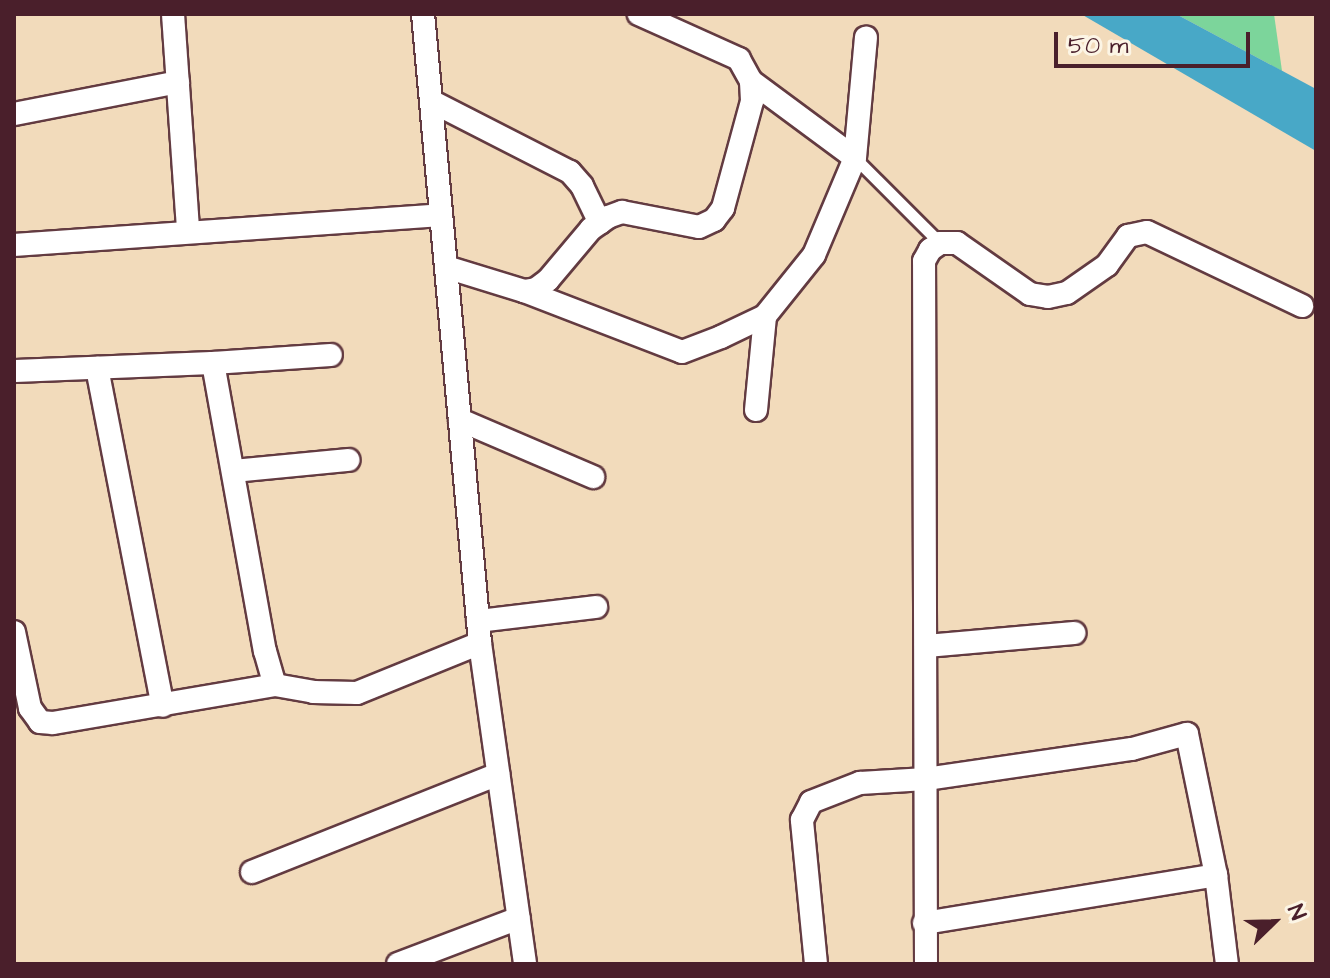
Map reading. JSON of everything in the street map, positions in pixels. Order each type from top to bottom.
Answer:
[{"type":"street","points":[[173,14],[188,231]]},
{"type":"street","points":[[423,14],[479,632],[525,964]]},
{"type":"street","points":[[639,14],[739,59],[751,81],[855,158]]},
{"type":"street","points":[[446,267],[524,291],[682,352],[765,316],[814,255],[855,158],[866,38]]},
{"type":"street","points":[[524,291],[536,289],[548,280],[600,223],[622,212],[699,227],[714,220],[723,208],[752,101],[751,81]]},
{"type":"street","points":[[14,114],[178,82]]},
{"type":"street","points":[[431,101],[570,172],[582,186],[600,223]]},
{"type":"street","points":[[14,245],[441,215]]},
{"type":"street","points":[[926,964],[924,261],[940,243],[957,243],[1030,294],[1048,297],[1067,293],[1107,265],[1128,236],[1147,232],[1302,306]]},
{"type":"street","points":[[756,410],[765,316]]},
{"type":"street","points":[[14,371],[331,355]]},
{"type":"street","points":[[213,363],[265,651],[275,685]]},
{"type":"street","points":[[97,368],[163,706]]},
{"type":"street","points":[[460,420],[593,477]]},
{"type":"street","points":[[234,471],[348,460]]},
{"type":"street","points":[[14,632],[30,708],[40,722],[163,706],[275,685],[313,692],[357,693],[479,632],[596,607]]},
{"type":"street","points":[[926,646],[1074,633]]},
{"type":"street","points":[[816,964],[804,811],[811,802],[860,783],[926,779],[1132,749],[1187,734],[1216,875],[1227,964]]},
{"type":"street","points":[[252,872],[498,774]]},
{"type":"street","points":[[924,923],[1216,875]]},
{"type":"street","points":[[398,964],[519,918]]},
{"type":"lane","points":[[855,158],[940,243]]},
{"type":"green space","points":[[1176,14],[1274,14],[1282,71]]},
{"type":"water","points":[[1081,14],[1176,14],[1316,89],[1316,151]]}]
